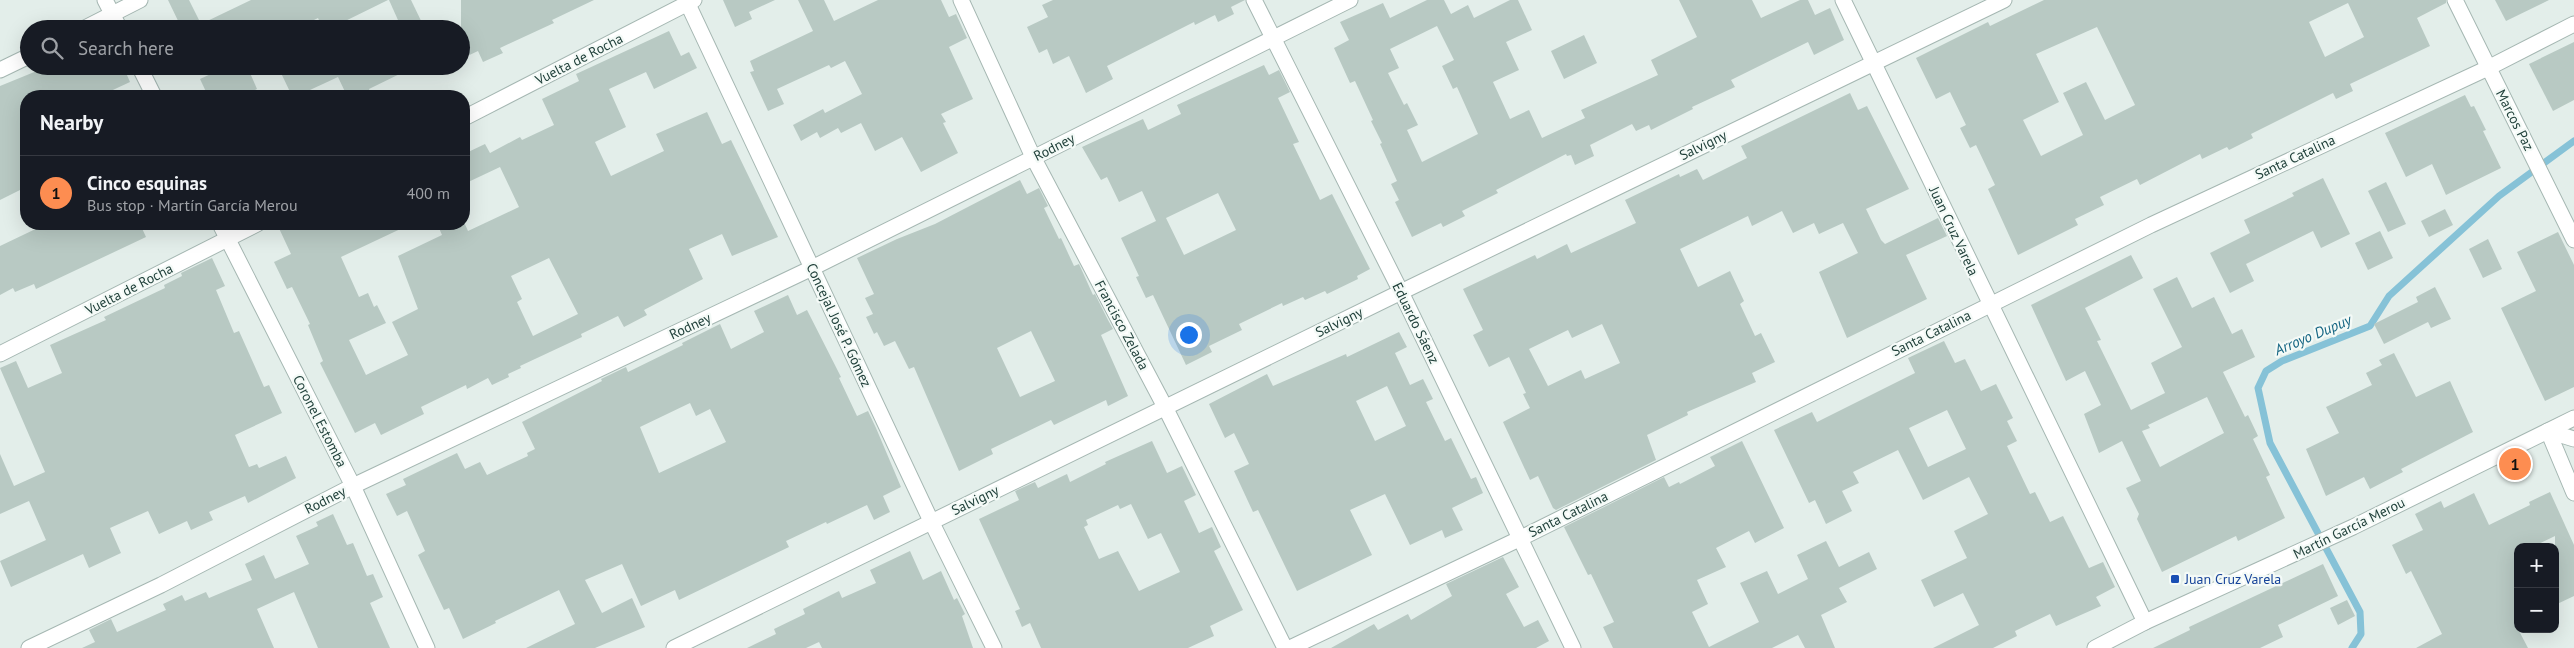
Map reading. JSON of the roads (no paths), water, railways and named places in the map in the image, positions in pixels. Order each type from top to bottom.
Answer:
[{"type":"street","points":[[105,0],[115,20]]},
{"type":"street","points":[[100,20],[140,0]]},
{"type":"street","name":"Francisco Zelada","points":[[961,0],[1034,157],[1165,407],[1285,648]]},
{"type":"street","name":"Eduardo Sáenz","points":[[1254,0],[1401,292],[1573,648]]},
{"type":"street","name":"Rodney","points":[[29,648],[161,585],[353,486],[812,268],[1350,0]]},
{"type":"street","name":"Juan Cruz Varela","points":[[1843,0],[1989,305],[2145,622]]},
{"type":"street","name":"Salvigny","points":[[674,648],[1401,292],[2004,0]]},
{"type":"street","name":"Marcos Paz","points":[[2455,0],[2574,240]]},
{"type":"street","name":"Vuelta de Rocha","points":[[470,115],[689,1]]},
{"type":"street","name":"Concejal José P. Gómez","points":[[689,1],[931,521],[994,648]]},
{"type":"street","name":"Santa Catalina","points":[[1290,648],[1520,539],[2151,225],[2488,68],[2574,24]]},
{"type":"street","points":[[0,70],[20,60]]},
{"type":"street","points":[[144,75],[151,90]]},
{"type":"street","name":"Coronel Estomba","points":[[223,230],[353,486],[427,648]]},
{"type":"street","name":"Vuelta de Rocha","points":[[0,354],[245,230]]},
{"type":"street","name":"Martín García Merou","points":[[2095,648],[2145,622],[2353,527],[2574,418]]},
{"type":"street","points":[[2548,431],[2574,439]]},
{"type":"street","points":[[2548,431],[2574,492]]},
{"type":"waterway","name":"Arroyo Dupuy","points":[[2352,648],[2361,634],[2360,612],[2270,443],[2258,388],[2266,371],[2282,361],[2370,326],[2389,296],[2499,196],[2574,141]]},
{"type":"place","name":"Cinco esquinas","points":[[2515,464]]},
{"type":"place","name":"Juan Cruz Varela","points":[[2175,579]]}]
